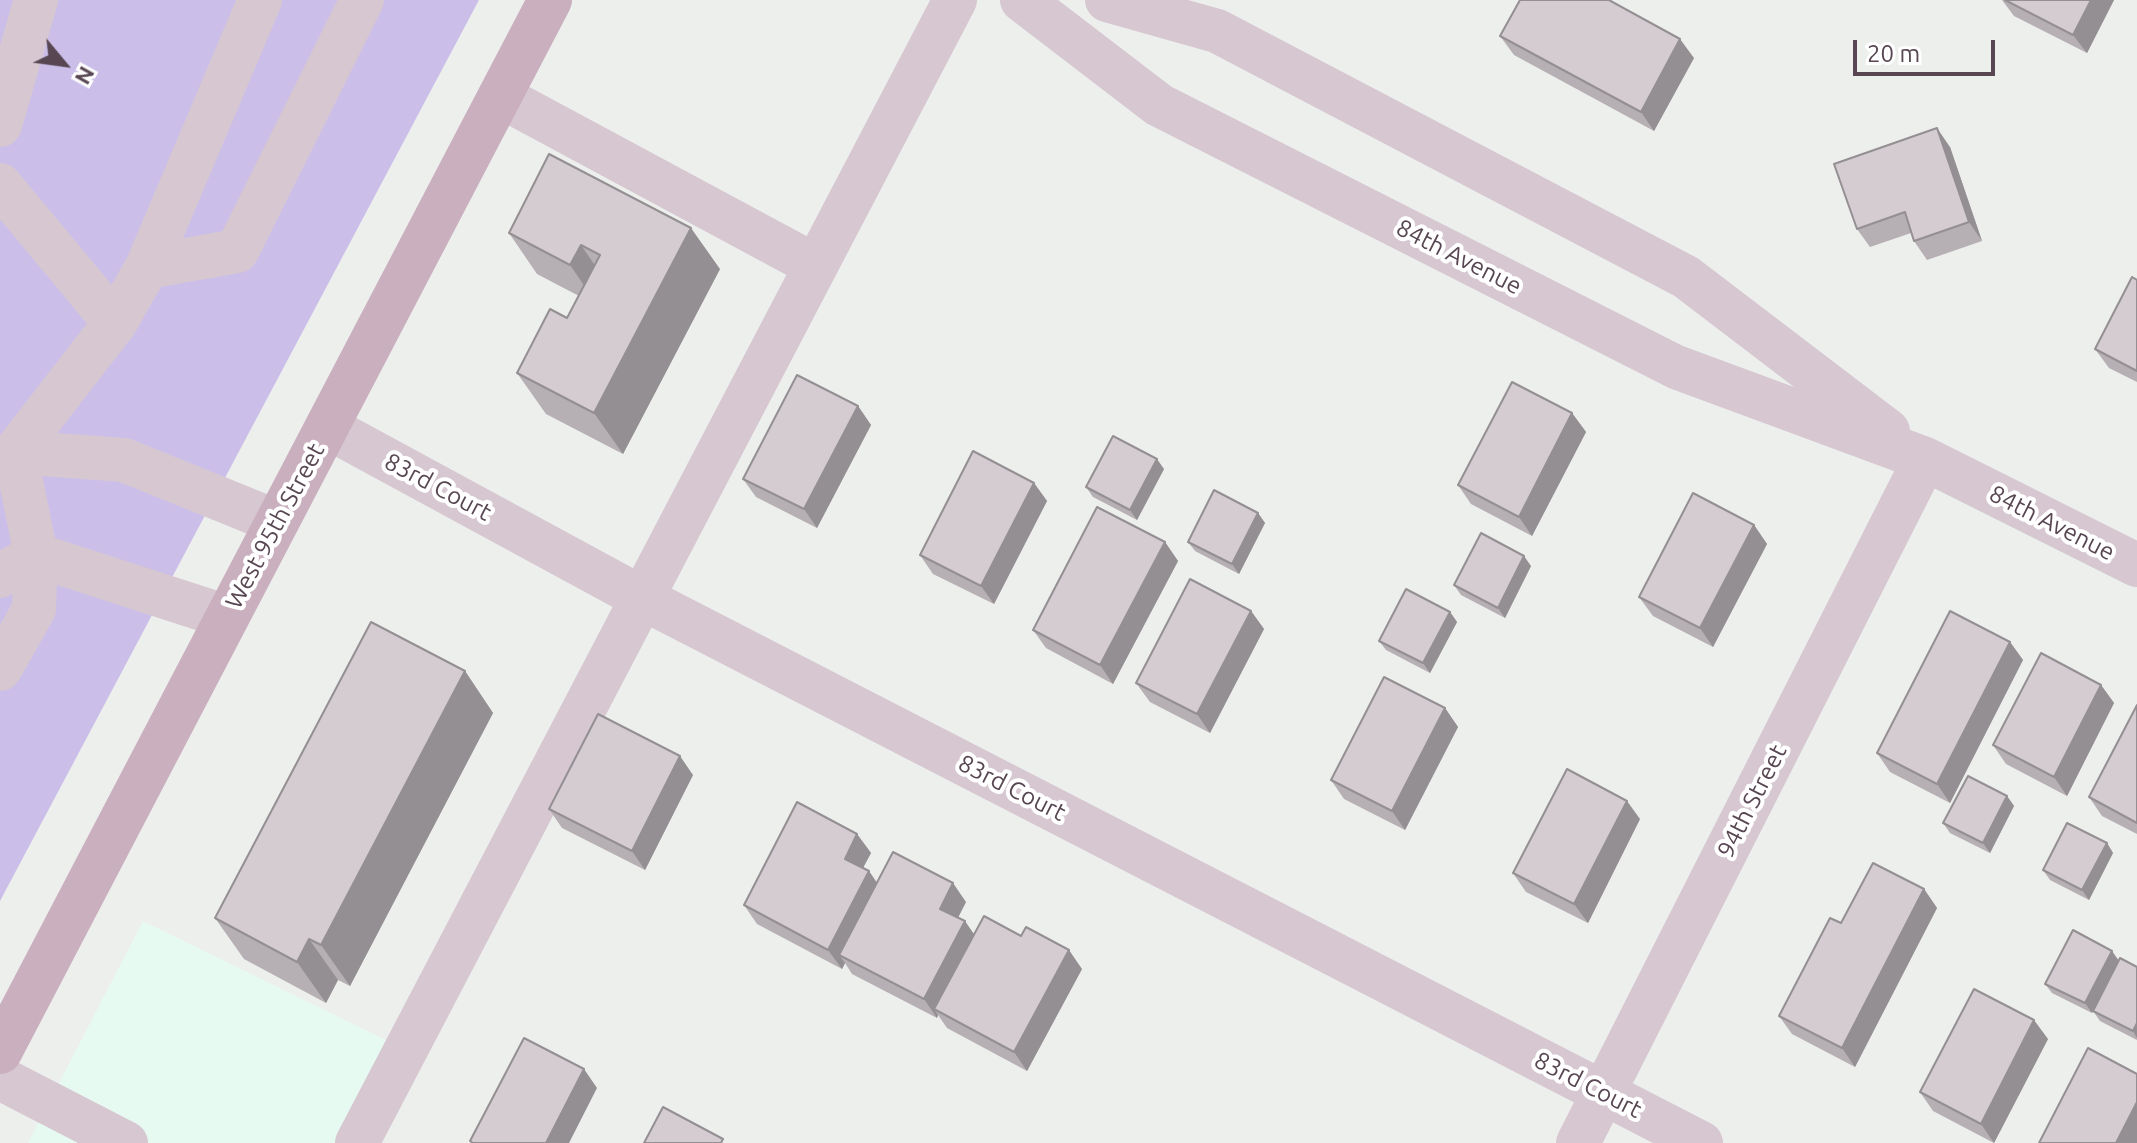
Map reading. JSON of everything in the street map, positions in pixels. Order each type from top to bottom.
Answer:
[{"type":"main road","name":"West 95th Street","points":[[0,1052],[13,1000],[227,617],[550,0]]},
{"type":"street","points":[[0,125],[36,0]]},
{"type":"street","points":[[0,669],[34,609],[18,566],[8,456],[115,323],[147,267],[260,0]]},
{"type":"street","points":[[147,267],[237,251],[362,0]]},
{"type":"street","points":[[357,1143],[955,0]]},
{"type":"street","name":"84th Avenue","points":[[1022,0],[1159,105],[1243,148],[1676,367],[1925,459],[2137,565]]},
{"type":"street","name":"84th Avenue","points":[[1107,0],[1217,31],[1686,277],[1925,459]]},
{"type":"street","points":[[500,96],[816,266]]},
{"type":"street","points":[[0,185],[115,323]]},
{"type":"street","name":"83rd Court","points":[[327,427],[642,598],[1701,1143]]},
{"type":"street","points":[[8,456],[124,460],[277,522]]},
{"type":"street","name":"94th Street","points":[[1578,1143],[1925,459]]},
{"type":"street","points":[[18,566],[227,617]]},
{"type":"street","points":[[0,1078],[126,1143]]},
{"type":"shaded area","points":[[0,0],[479,0],[0,901]]},
{"type":"shaded area","points":[[143,921],[406,1050],[357,1143],[28,1143]]},
{"type":"building","points":[[1520,0],[1609,0],[1680,39],[1641,112],[1500,36]]},
{"type":"building","points":[[2005,0],[2091,0],[2073,35]]},
{"type":"building","points":[[1937,128],[1969,222],[1914,241],[1905,212],[1857,229],[1834,164]]},
{"type":"building","points":[[549,154],[691,228],[594,413],[517,373],[550,309],[567,318],[600,255],[581,245],[570,265],[509,233]]},
{"type":"building","points":[[2132,277],[2137,280],[2137,371],[2095,349]]},
{"type":"building","points":[[797,375],[858,406],[804,509],[743,479]]},
{"type":"building","points":[[1512,382],[1572,413],[1519,517],[1458,485]]},
{"type":"building","points":[[1113,436],[1157,459],[1130,510],[1086,487]]},
{"type":"building","points":[[973,451],[1034,483],[981,586],[920,555]]},
{"type":"building","points":[[1214,490],[1258,513],[1232,564],[1188,542]]},
{"type":"building","points":[[1693,493],[1754,525],[1700,628],[1639,597]]},
{"type":"building","points":[[1097,507],[1165,542],[1100,665],[1033,630]]},
{"type":"building","points":[[1481,533],[1524,556],[1498,608],[1454,585]]},
{"type":"building","points":[[1190,579],[1251,611],[1197,714],[1136,683]]},
{"type":"building","points":[[1406,589],[1450,612],[1423,663],[1379,641]]},
{"type":"building","points":[[1950,611],[2010,642],[1937,784],[1877,753]]},
{"type":"building","points":[[371,622],[465,671],[321,945],[309,939],[297,962],[215,918]]},
{"type":"building","points":[[2041,653],[2101,685],[2054,777],[1993,745]]},
{"type":"building","points":[[1384,677],[1445,708],[1392,811],[1331,780]]},
{"type":"building","points":[[2137,705],[2137,823],[2089,797]]},
{"type":"building","points":[[598,714],[680,756],[632,851],[549,809]]},
{"type":"building","points":[[1567,769],[1627,801],[1574,904],[1513,873]]},
{"type":"building","points":[[1968,776],[2007,796],[1983,843],[1943,823]]},
{"type":"building","points":[[797,802],[857,834],[845,859],[869,871],[828,950],[744,905]]},
{"type":"building","points":[[2067,823],[2107,843],[2082,890],[2043,870]]},
{"type":"building","points":[[893,852],[953,883],[940,909],[965,921],[924,999],[839,955]]},
{"type":"building","points":[[1873,863],[1924,889],[1842,1048],[1779,1016],[1830,918],[1841,923]]},
{"type":"building","points":[[984,916],[1021,936],[1026,927],[1069,950],[1014,1052],[934,1009]]},
{"type":"building","points":[[2073,930],[2112,951],[2085,1003],[2045,984]]},
{"type":"building","points":[[2120,958],[2137,967],[2137,1023],[2133,1031],[2093,1011]]},
{"type":"building","points":[[1974,989],[2034,1020],[1981,1124],[1920,1092]]},
{"type":"building","points":[[524,1038],[584,1069],[546,1143],[473,1143],[470,1141]]},
{"type":"building","points":[[2088,1048],[2137,1074],[2137,1102],[2116,1143],[2039,1143]]},
{"type":"building","points":[[663,1107],[723,1139],[721,1143],[644,1143]]}]
